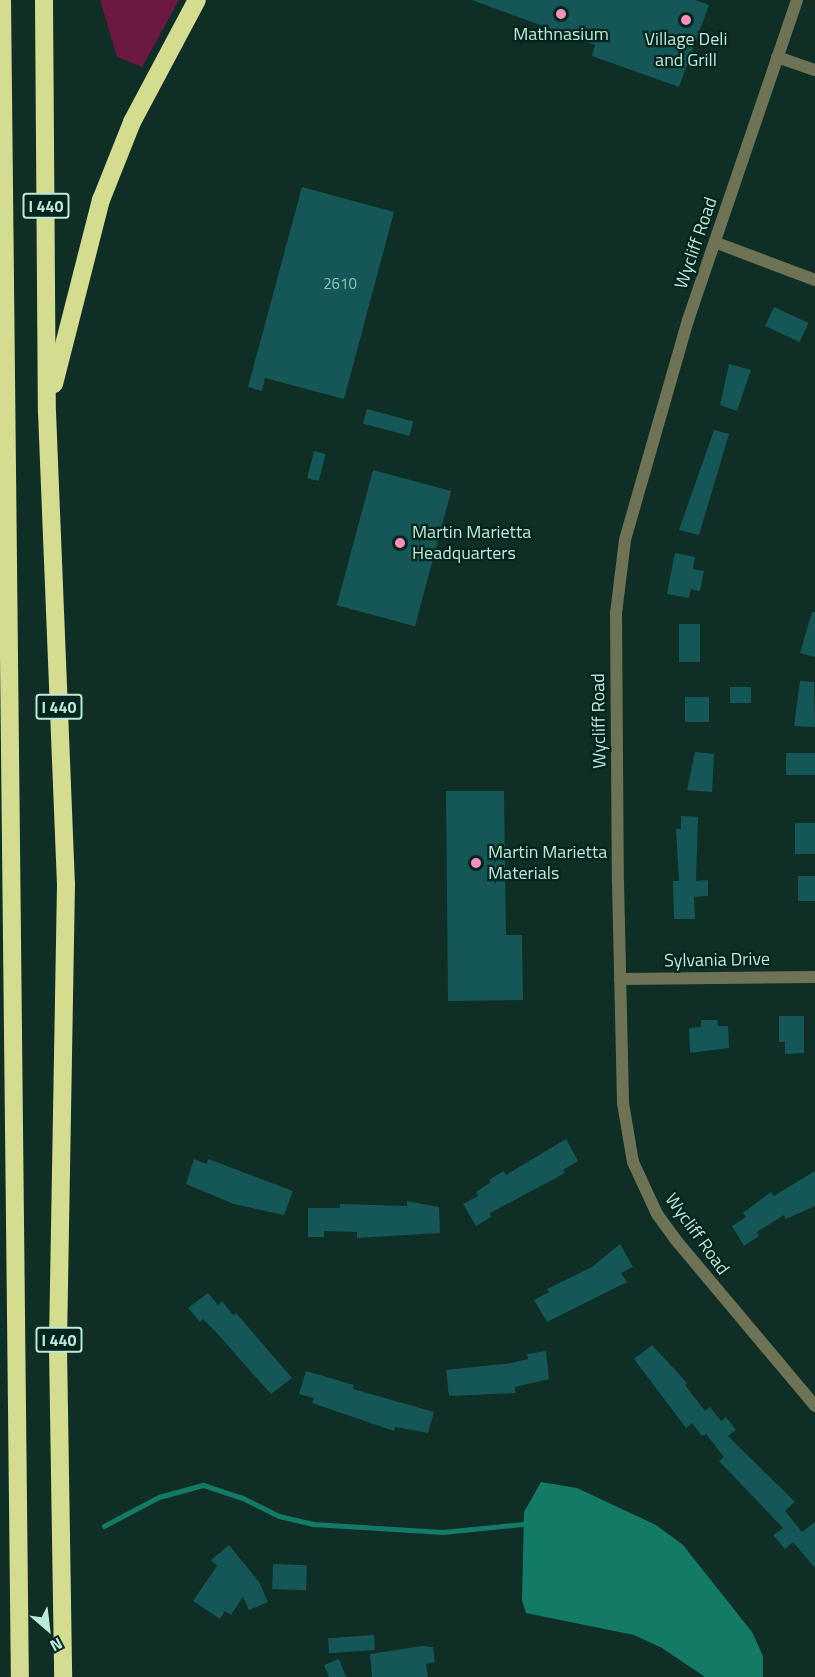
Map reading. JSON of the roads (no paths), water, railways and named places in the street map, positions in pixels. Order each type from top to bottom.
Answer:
[{"type":"highway","name":"I 440","points":[[2,0],[20,1677]]},
{"type":"highway","name":"I 440","points":[[44,0],[47,412],[66,884],[58,1347],[63,1677]]},
{"type":"highway","points":[[47,412],[101,200],[132,122],[197,0]]},
{"type":"highway","points":[[0,648],[10,697]]},
{"type":"street","name":"Wycliff Road","points":[[797,0],[664,401],[625,540],[617,587],[620,979],[624,1112],[627,1140],[642,1187],[675,1239],[815,1406]]},
{"type":"street","points":[[777,57],[815,70]]},
{"type":"street","points":[[717,243],[815,280]]},
{"type":"street","name":"Sylvania Drive","points":[[620,979],[815,977]]},
{"type":"waterway","points":[[104,1526],[159,1497],[203,1485],[241,1497],[279,1516],[313,1524],[443,1532],[523,1524]]},
{"type":"place","name":"Mathnasium","points":[[561,14]]},
{"type":"place","name":"Village Deli and Grill","points":[[686,20]]},
{"type":"place","name":"Martin Marietta Headquarters","points":[[400,543]]},
{"type":"place","name":"Martin Marietta Materials","points":[[476,863]]}]
